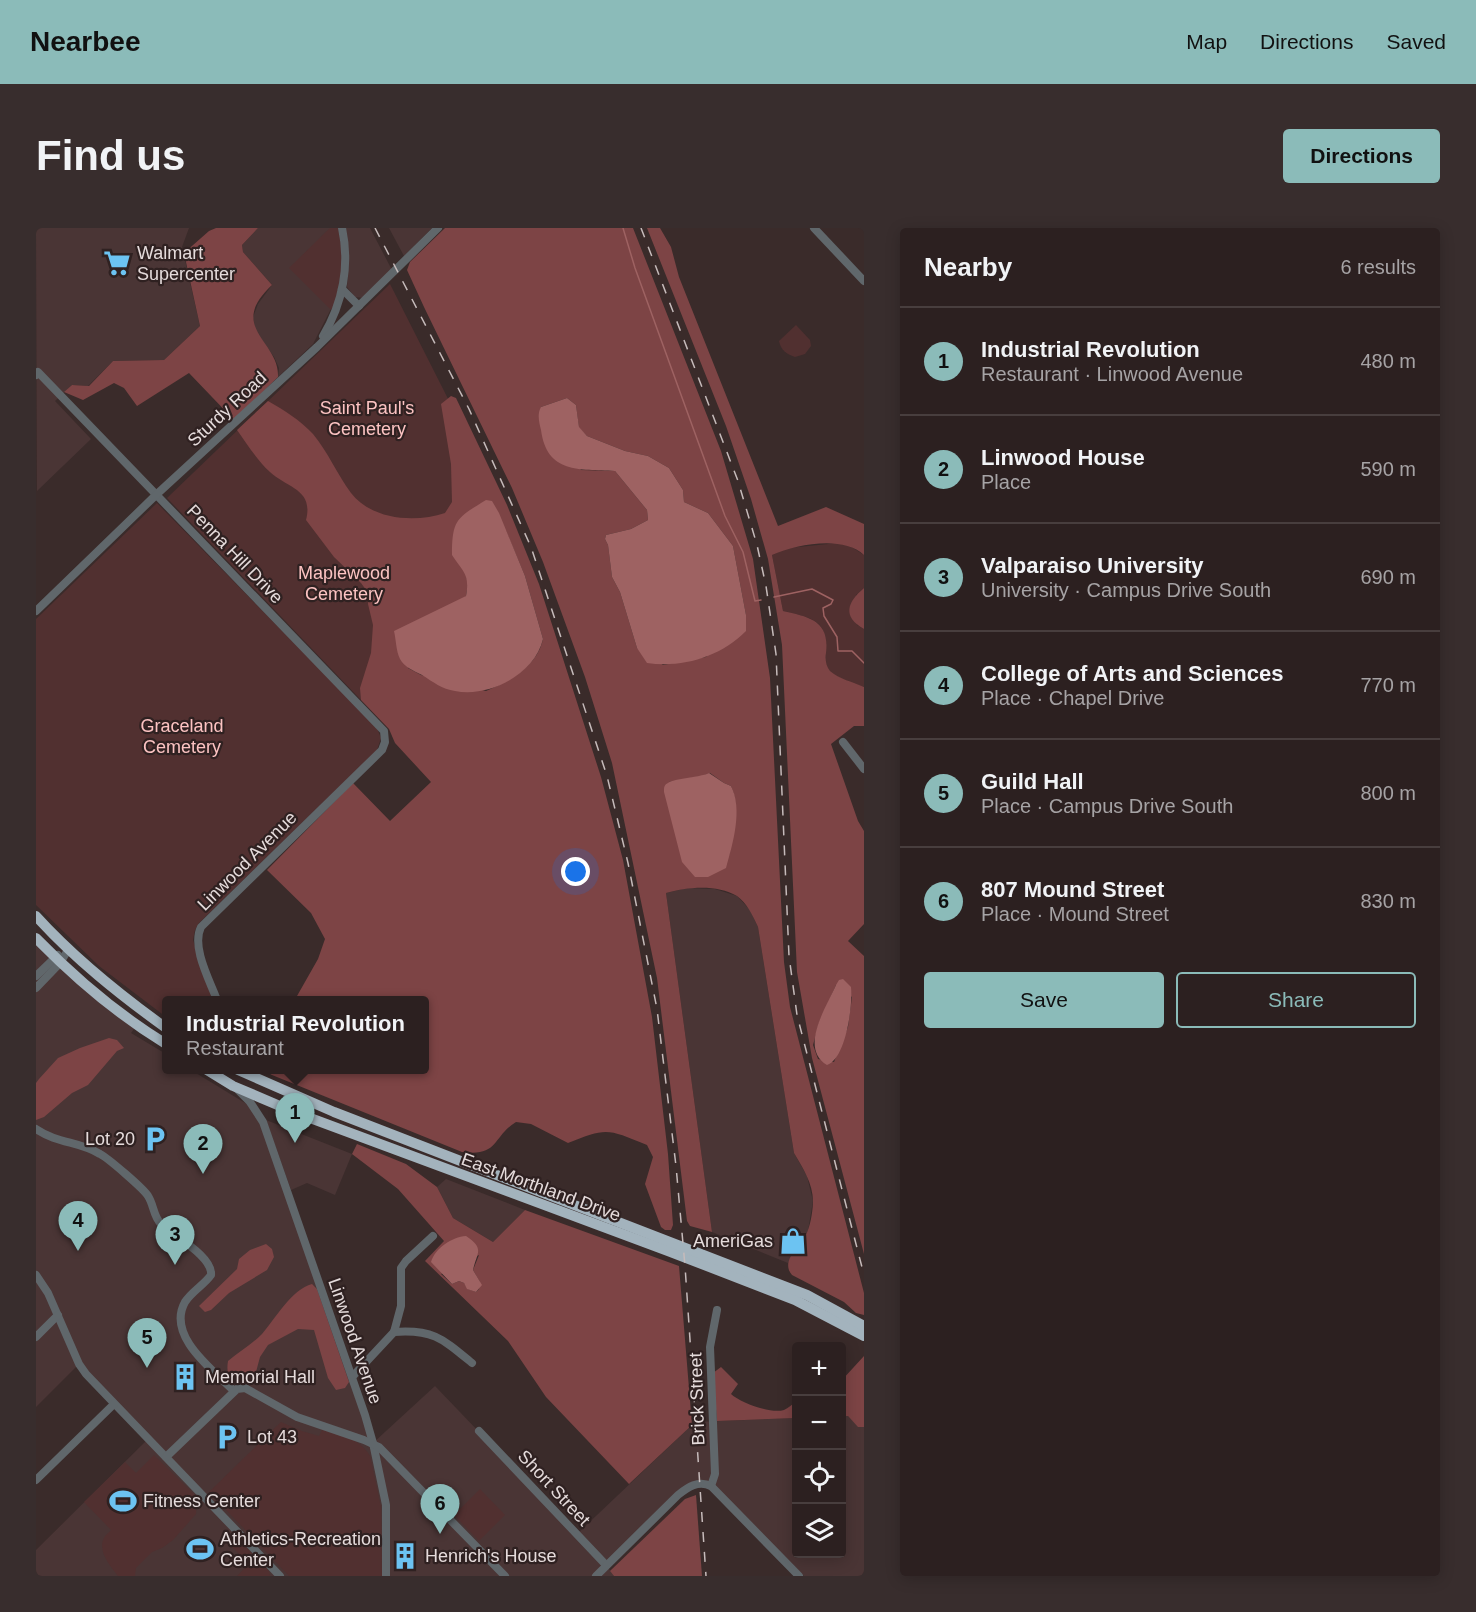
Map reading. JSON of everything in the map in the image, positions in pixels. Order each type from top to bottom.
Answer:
[{"type":"highway","points":[[36,916],[68,950],[117,992],[162,1025]]},
{"type":"highway","points":[[36,938],[99,999],[162,1042]]},
{"type":"highway","name":"East Morthland Drive","points":[[214,1074],[234,1086],[279,1106],[785,1296],[822,1312],[864,1336]]},
{"type":"highway","name":"East Morthland Drive","points":[[251,1074],[334,1112],[797,1291],[847,1315],[864,1326]]},
{"type":"street","points":[[316,347],[329,325],[342,289],[346,259],[342,228]]},
{"type":"street","name":"Sturdy Road","points":[[36,611],[157,494],[316,347],[438,228]]},
{"type":"street","points":[[814,228],[864,281]]},
{"type":"street","points":[[342,289],[359,306]]},
{"type":"street","name":"Penna Hill Drive","points":[[37,374],[157,494],[384,731],[385,742],[382,750],[317,812]]},
{"type":"street","points":[[843,741],[864,770]]},
{"type":"street","name":"Linwood Avenue","points":[[216,996],[198,946],[198,933],[201,927],[317,812]]},
{"type":"street","points":[[36,976],[68,950]]},
{"type":"street","points":[[36,988],[57,960]]},
{"type":"street","name":"Linwood Avenue","points":[[234,1086],[250,1102],[263,1122],[353,1376],[373,1443],[386,1505],[388,1575]]},
{"type":"street","points":[[263,1122],[265,1113],[272,1107],[279,1106]]},
{"type":"street","points":[[36,1129],[53,1139],[92,1150],[109,1161],[146,1192],[161,1224],[185,1242],[210,1266],[211,1275],[184,1304],[181,1311],[181,1328],[188,1344],[234,1392]]},
{"type":"street","points":[[353,1376],[394,1332],[401,1306],[401,1268],[433,1236]]},
{"type":"street","points":[[36,1275],[48,1293],[82,1370],[278,1575]]},
{"type":"street","name":"Brick Street","points":[[711,1486],[715,1474],[710,1347],[717,1310]]},
{"type":"street","points":[[36,1337],[58,1315]]},
{"type":"street","points":[[394,1332],[420,1332],[433,1335],[447,1342],[472,1363]]},
{"type":"street","points":[[166,1457],[234,1392],[245,1388],[299,1418],[373,1443],[386,1453],[501,1575]]},
{"type":"street","points":[[36,1480],[114,1404]]},
{"type":"street","name":"Short Street","points":[[479,1431],[606,1565]]},
{"type":"street","points":[[596,1576],[678,1495],[689,1486],[706,1484],[711,1486],[799,1576]]},
{"type":"shaded area","points":[[36,228],[189,228],[182,247],[200,326],[164,360],[113,361],[88,386],[72,385],[55,401],[91,439],[37,491]]},
{"type":"shaded area","points":[[216,228],[258,228],[242,245],[243,252],[272,285],[259,300],[254,312],[254,324],[276,364],[278,377],[234,420],[189,373],[137,406],[124,388],[114,383],[83,400],[64,392],[72,385],[89,386],[113,361],[164,360],[200,326],[184,253],[209,231]]},
{"type":"shaded area","points":[[258,228],[338,228],[335,301],[313,344],[278,377],[279,368],[255,330],[253,317],[258,304],[272,285],[243,252],[242,245]]},
{"type":"shaded area","points":[[345,228],[370,228],[392,270],[363,298],[355,297],[347,287],[349,262]]},
{"type":"shaded area","points":[[389,228],[432,228],[404,256]]},
{"type":"shaded area","points":[[445,228],[633,228],[721,451],[753,559],[770,678],[784,962],[790,1007],[864,1293],[864,1315],[856,1313],[844,1302],[792,1275],[789,1269],[790,1258],[809,1227],[813,1195],[807,1176],[794,1153],[758,927],[741,899],[729,892],[711,888],[683,889],[666,893],[712,1232],[690,1226],[687,1221],[657,978],[612,763],[585,677],[543,562],[512,488],[407,270],[410,262]],"holes":[[[567,398],[576,405],[579,428],[587,436],[625,451],[648,456],[669,468],[683,490],[684,502],[708,513],[733,546],[746,615],[706,657],[663,665],[637,648],[620,592],[612,577],[608,545],[605,539],[606,535],[631,529],[648,520],[647,510],[615,471],[581,470],[541,407]],[[710,773],[731,786],[734,794],[736,811],[729,855],[669,782]]]},
{"type":"shaded area","points":[[647,228],[660,228],[671,247],[679,277],[778,526],[826,507],[864,524],[864,555],[844,545],[820,543],[772,555],[783,611],[810,618],[816,622],[825,634],[826,660],[830,671],[864,687],[864,726],[854,726],[831,744],[858,821],[864,831],[864,924],[848,941],[864,956],[864,1254],[812,1058],[797,972],[782,645],[768,559],[751,499],[726,426]],"holes":[[[836,985],[852,997],[848,1027],[834,1062],[818,1059],[813,1045],[819,1023]]]},
{"type":"shaded area","points":[[451,396],[456,398],[507,505],[539,584],[601,777],[623,860],[652,1017],[668,1154],[673,1225],[671,1230],[661,1227],[645,1184],[653,1157],[647,1145],[607,1132],[591,1134],[568,1143],[531,1124],[516,1122],[489,1149],[474,1153],[462,1152],[270,1074],[429,1074],[429,996],[297,996],[318,959],[325,939],[311,913],[267,870],[353,783],[390,821],[431,782],[395,743],[389,729],[361,700],[360,688],[371,653],[373,625],[368,604],[369,594],[334,557],[306,520],[307,510],[303,495],[265,467],[237,430],[268,401],[303,424],[313,434],[346,486],[360,502],[370,509],[395,517],[421,518],[445,513],[452,502],[451,464],[441,404]],"holes":[[[506,531],[525,576],[543,639],[540,649],[529,665],[486,691],[421,675],[408,668],[466,596],[468,583],[465,572]]]},
{"type":"shaded area","points":[[567,398],[576,405],[579,427],[587,436],[625,451],[648,456],[669,468],[683,490],[684,502],[708,513],[733,546],[746,615],[746,631],[725,648],[700,659],[661,664],[647,663],[637,648],[620,592],[612,577],[608,545],[605,539],[606,535],[631,529],[648,520],[647,510],[615,471],[577,469],[558,462],[550,455],[544,444],[540,427],[540,410],[541,407]]},
{"type":"shaded area","points":[[486,500],[492,501],[499,513],[525,576],[543,639],[531,663],[509,681],[482,691],[455,691],[438,685],[404,664],[399,656],[394,631],[466,596],[466,578],[452,555],[453,534],[462,516]]},
{"type":"shaded area","points":[[864,588],[864,629],[852,620],[849,609],[858,593]]},
{"type":"shaded area","points":[[709,773],[731,786],[735,795],[736,826],[726,868],[708,877],[695,877],[682,862],[664,787],[671,781]]},
{"type":"shaded area","points":[[687,888],[715,889],[737,896],[751,911],[758,927],[794,1153],[807,1176],[813,1201],[808,1231],[788,1263],[712,1232],[666,893]]},
{"type":"shaded area","points":[[36,938],[136,1026],[131,1033],[162,1052],[162,1074],[198,1074],[250,1106],[263,1122],[373,1443],[435,1386],[577,1534],[695,1422],[792,1418],[792,1558],[846,1558],[846,1416],[848,1416],[858,1426],[864,1427],[864,1576],[804,1576],[711,1486],[689,1486],[607,1566],[614,1576],[36,1576],[36,1550],[148,1439],[79,1364],[36,1407]]},
{"type":"shaded area","points":[[843,979],[851,987],[847,1030],[839,1053],[834,1061],[827,1065],[819,1058],[815,1049],[817,1027],[839,980]]},
{"type":"shaded area","points":[[109,1038],[117,1040],[124,1048],[117,1051],[88,1085],[72,1093],[44,1117],[36,1120],[36,1083],[39,1079],[58,1058]]},
{"type":"shaded area","points":[[266,1120],[352,1154],[335,1195],[307,1183],[291,1190]]},
{"type":"shaded area","points":[[357,1144],[406,1164],[437,1187],[453,1218],[493,1242],[525,1210],[679,1266],[692,1425],[629,1484],[546,1397],[508,1341],[425,1261],[444,1241],[398,1189],[352,1154]],"holes":[[[479,1255],[473,1270],[480,1282],[476,1292],[468,1289],[464,1283],[459,1281],[452,1284],[441,1274]]]},
{"type":"shaded area","points":[[446,1179],[525,1210],[493,1242],[453,1218],[437,1187]]},
{"type":"shaded area","points":[[466,1236],[478,1248],[473,1270],[482,1285],[476,1292],[467,1289],[464,1283],[459,1281],[452,1284],[431,1262],[436,1252],[445,1244]]},
{"type":"shaded area","points":[[266,1244],[272,1249],[274,1257],[267,1270],[229,1293],[211,1310],[205,1312],[199,1306],[237,1269],[239,1259],[250,1250]]},
{"type":"shaded area","points":[[312,1284],[317,1289],[349,1382],[345,1388],[336,1390],[328,1378],[314,1330],[298,1329],[268,1345],[260,1357],[256,1372],[245,1378],[231,1378],[227,1369],[228,1361],[262,1334],[284,1305],[298,1292]]},
{"type":"shaded area","points":[[864,1356],[864,1427],[858,1427],[846,1416],[846,1376]]},
{"type":"shaded area","points":[[721,1367],[738,1384],[731,1394],[756,1407],[778,1411],[792,1404],[792,1418],[717,1421],[713,1373]]},
{"type":"shaded area","points":[[696,1495],[702,1576],[614,1576],[610,1571],[685,1499]]},
{"type":"green space","points":[[330,228],[339,228],[342,258],[339,287],[334,307],[331,310],[289,268]]},
{"type":"green space","points":[[390,284],[485,472],[394,631],[361,700],[167,498]]},
{"type":"green space","points":[[796,325],[810,340],[811,346],[805,354],[795,357],[784,351],[779,341]]},
{"type":"green space","name":"Graceland Cemetery","points":[[157,503],[377,728],[381,738],[377,750],[199,923],[193,940],[213,996],[162,996],[162,1014],[99,966],[36,905],[36,619]]},
{"type":"green space","points":[[838,543],[850,546],[864,555],[864,588],[856,595],[857,625],[864,629],[864,687],[841,678],[829,670],[826,661],[826,641],[821,626],[809,618],[783,611],[772,555],[788,548]]},
{"type":"green space","points":[[281,1422],[319,1436],[322,1430],[355,1441],[370,1456],[381,1507],[382,1576],[289,1576],[209,1492]]},
{"type":"green space","points":[[154,1455],[197,1497],[196,1514],[173,1540],[152,1552],[136,1568],[135,1576],[118,1576],[102,1548],[105,1537],[111,1530],[84,1502],[125,1462],[136,1473]]},
{"type":"green space","points":[[480,1489],[505,1515],[479,1541],[454,1515]]},
{"type":"green space","points":[[235,1536],[269,1571],[270,1576],[237,1576],[249,1564],[229,1544]]},
{"type":"waterway","points":[[623,228],[635,268],[725,516],[743,552],[755,601],[761,600]]},
{"type":"waterway","points":[[774,597],[812,589],[833,600],[831,604],[823,608],[824,616],[837,637],[838,651],[852,651],[864,663]]},
{"type":"railway","points":[[375,228],[469,409],[531,547],[607,776],[628,863],[657,1009],[676,1166],[685,1266],[706,1576]]},
{"type":"railway","points":[[641,228],[738,481],[757,545],[766,586],[776,654],[789,956],[797,1015],[864,1275]]},
{"type":"place","name":"Walmart Supercenter","points":[[117,263]]},
{"type":"place","name":"Lot 20","points":[[155,1139]]},
{"type":"place","name":"Industrial Revolution","points":[[295,1143]]},
{"type":"place","name":"Linwood House","points":[[203,1174]]},
{"type":"place","name":"AmeriGas","points":[[793,1241]]},
{"type":"place","name":"College of Arts and Sciences","points":[[78,1251]]},
{"type":"place","name":"Valparaiso University","points":[[175,1265]]},
{"type":"place","name":"Guild Hall","points":[[147,1368]]},
{"type":"place","name":"Memorial Hall","points":[[185,1377]]},
{"type":"place","name":"Lot 43","points":[[227,1437]]},
{"type":"place","name":"Fitness Center","points":[[123,1501]]},
{"type":"place","name":"807 Mound Street","points":[[440,1534]]},
{"type":"place","name":"Athletics-Recreation Center","points":[[200,1549]]},
{"type":"place","name":"Henrich's House","points":[[405,1556]]},
{"type":"park label","name":"Saint Paul's Cemetery","points":[[367,418]]},
{"type":"park label","name":"Maplewood Cemetery","points":[[344,583]]}]
